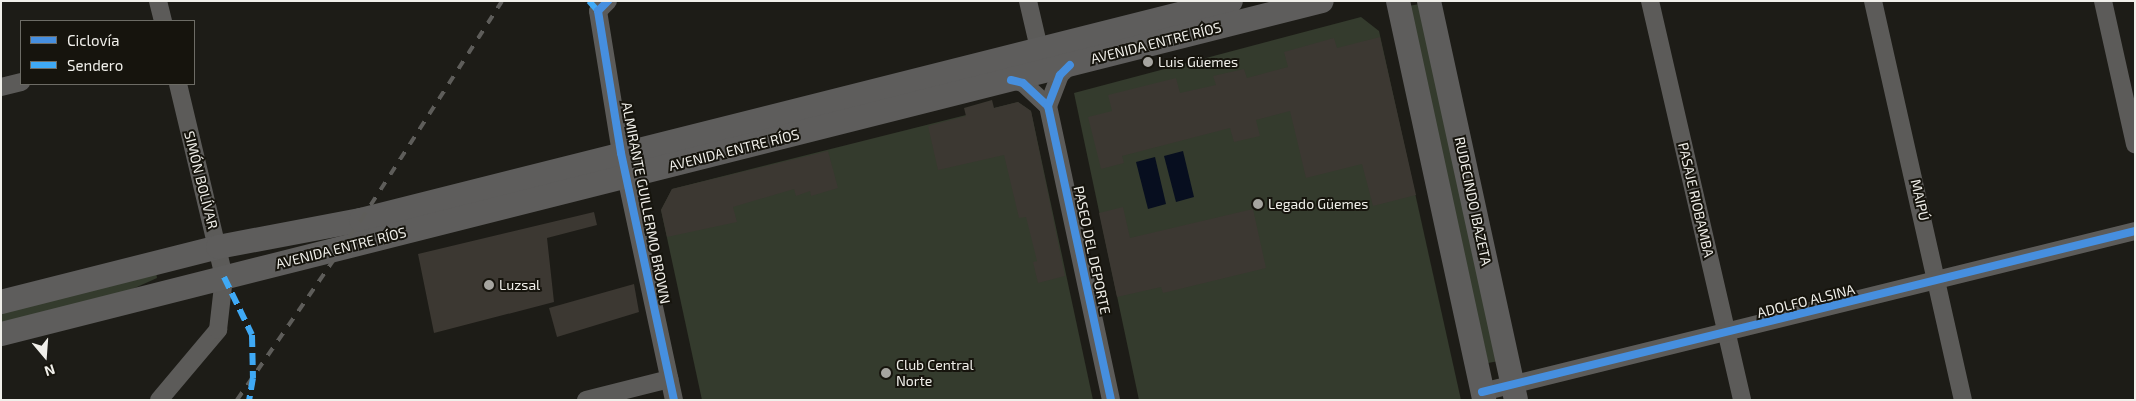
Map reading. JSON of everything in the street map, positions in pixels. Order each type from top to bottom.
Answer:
[{"type":"main road","name":"AVENIDA ENTRE RÍOS","points":[[1,334],[224,277],[621,153],[1042,61],[1231,1]]},
{"type":"main road","name":"AVENIDA ENTRE RÍOS","points":[[1,302],[218,247],[391,224],[626,177],[1011,80],[1042,61],[1070,65],[1322,1]]},
{"type":"main road","points":[[1398,1],[1483,396]]},
{"type":"main road","name":"RUDECINDO IBAZETA","points":[[1430,1],[1514,392]]},
{"type":"street","points":[[158,1],[163,20]]},
{"type":"street","points":[[1028,1],[1042,61]]},
{"type":"street","name":"PASAJE RIOBAMBA","points":[[1650,1],[1742,400]]},
{"type":"street","name":"MAIPÚ","points":[[1874,1],[1938,281],[1963,400]]},
{"type":"street","points":[[2103,1],[2135,144]]},
{"type":"street","name":"ALMIRANTE GUILLERMO BROWN","points":[[603,6],[621,153],[674,400]]},
{"type":"street","points":[[1011,80],[1023,83],[1048,106],[1060,75],[1070,65]]},
{"type":"street","points":[[1,87],[20,82]]},
{"type":"street","name":"SIMÓN BOLÍVAR","points":[[159,400],[218,330],[224,277],[178,85]]},
{"type":"street","name":"PASEO DEL DEPORTE","points":[[1048,106],[1111,400]]},
{"type":"street","name":"ADOLFO ALSINA","points":[[1483,396],[1514,392],[1727,333],[2135,231]]},
{"type":"street","points":[[586,400],[670,379]]},
{"type":"green space","points":[[1419,4],[1499,361],[1488,363],[1409,6]]},
{"type":"green space","name":"Legado Güemes","points":[[1361,17],[1379,31],[1461,400],[1139,400],[1074,93]]},
{"type":"green space","points":[[1018,102],[1031,111],[1093,400],[702,400],[661,210],[672,189]]},
{"type":"green space","points":[[156,272],[157,278],[128,291],[1,323],[1,306]]},
{"type":"water","points":[[1183,151],[1194,197],[1176,202],[1164,156]]},
{"type":"water","points":[[1155,157],[1166,204],[1148,209],[1136,162]]},
{"type":"building","points":[[1380,37],[1416,195],[1373,206],[1362,164],[1306,178],[1290,111],[1256,120],[1260,136],[1234,142],[1230,128],[1122,156],[1124,163],[1101,169],[1088,117],[1112,111],[1108,95],[1176,78],[1180,93],[1216,85],[1213,76],[1244,69],[1247,78],[1288,67],[1284,52],[1334,38],[1337,48]]},
{"type":"building","points":[[992,100],[994,108],[1018,102],[1031,111],[1065,276],[1038,283],[1033,262],[1037,261],[1026,217],[1019,218],[1004,155],[938,170],[928,126],[966,116],[964,108]]},
{"type":"building","points":[[828,151],[838,188],[811,196],[810,191],[796,196],[794,189],[733,207],[737,222],[667,237],[661,210],[672,189]]},
{"type":"building","points":[[1123,207],[1130,238],[1253,209],[1266,268],[1163,293],[1161,287],[1117,297],[1099,213]]},
{"type":"building","name":"Luzsal","points":[[594,212],[597,225],[547,238],[554,302],[434,333],[418,254]]},
{"type":"building","points":[[634,284],[639,312],[557,337],[549,308]]},
{"type":"railway","points":[[237,400],[361,220],[502,1]]},
{"type":"marked path","points":[[589,1],[598,11]]},
{"type":"marked path","points":[[224,277],[252,335],[253,378],[249,400]]},
{"type":"cycle path","points":[[608,1],[598,11],[621,153],[674,400]]},
{"type":"cycle path","points":[[1011,80],[1023,83],[1048,106],[1060,75],[1070,65]]},
{"type":"cycle path","points":[[1048,106],[1111,400]]},
{"type":"cycle path","points":[[1482,392],[2135,231]]},
{"type":"place","name":"Luis Güemes","points":[[1148,62]]},
{"type":"place","name":"Legado Güemes","points":[[1258,204]]},
{"type":"place","name":"Luzsal","points":[[489,285]]},
{"type":"place","name":"Club Central Norte","points":[[886,373]]}]
